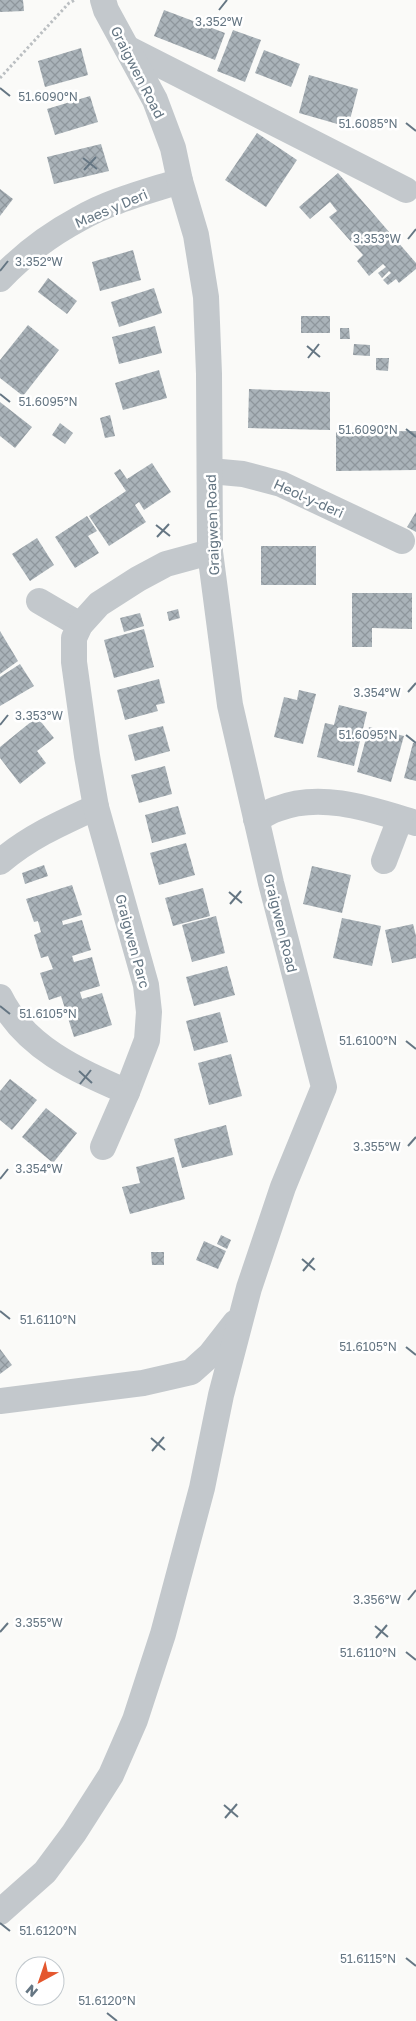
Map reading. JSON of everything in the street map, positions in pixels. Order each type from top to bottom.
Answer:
[{"type":"street","name":"Graigwen Road","points":[[103,0],[155,100],[172,148],[196,235],[206,297],[209,374],[210,552],[230,705],[271,883],[324,1088],[283,1187],[240,1317]]},
{"type":"street","points":[[127,48],[406,190]]},
{"type":"street","name":"Maes y Deri","points":[[0,279],[38,246],[79,219],[124,199],[180,182]]},
{"type":"street","name":"Heol-y-deri","points":[[210,471],[243,474],[281,484],[402,541]]},
{"type":"street","name":"Graigwen Parc","points":[[103,1147],[147,1040],[149,1012],[146,985],[96,807],[86,756],[74,662],[74,638],[80,624],[99,604],[138,579],[166,564],[210,552]]},
{"type":"street","points":[[39,601],[80,624]]},
{"type":"street","points":[[256,819],[277,808],[305,802],[342,803],[408,821],[384,861]]},
{"type":"street","points":[[0,862],[18,846],[96,807]]},
{"type":"street","points":[[0,998],[17,1024],[34,1041],[85,1073],[127,1092]]},
{"type":"street","points":[[191,1372],[210,1355],[240,1317]]},
{"type":"street","points":[[0,1912],[45,1872],[74,1833],[111,1775],[135,1720],[163,1634],[202,1488],[221,1395],[240,1317]]},
{"type":"street","points":[[0,1400],[143,1383],[191,1372],[206,1374],[213,1380],[221,1395]]},
{"type":"path","points":[[0,78],[69,3],[75,0]]},
{"type":"building","points":[[0,0],[23,0],[24,11],[0,12]]},
{"type":"building","points":[[164,10],[225,33],[215,60],[154,36]]},
{"type":"building","points":[[233,30],[261,40],[245,82],[217,71]]},
{"type":"building","points":[[81,48],[88,75],[45,87],[38,61]]},
{"type":"building","points":[[264,50],[300,64],[291,87],[255,73]]},
{"type":"building","points":[[309,75],[358,89],[348,127],[299,113]]},
{"type":"building","points":[[90,96],[98,122],[55,135],[47,109]]},
{"type":"building","points":[[257,133],[297,160],[266,207],[225,180]]},
{"type":"building","points":[[101,144],[109,171],[54,184],[47,157]]},
{"type":"building","points":[[338,173],[416,263],[416,269],[399,283],[396,279],[388,285],[383,280],[391,273],[389,271],[382,278],[378,273],[386,267],[383,264],[369,276],[357,261],[363,255],[329,217],[337,211],[330,202],[310,219],[299,207]]},
{"type":"building","points":[[0,189],[13,199],[0,216]]},
{"type":"building","points":[[133,250],[141,280],[100,291],[92,262]]},
{"type":"building","points":[[48,278],[77,301],[67,314],[38,292]]},
{"type":"building","points":[[154,288],[162,313],[119,327],[111,302]]},
{"type":"building","points":[[301,316],[330,316],[330,333],[301,333]]},
{"type":"building","points":[[28,325],[59,350],[23,396],[0,378],[0,360]]},
{"type":"building","points":[[155,326],[162,353],[119,364],[112,337]]},
{"type":"building","points":[[340,328],[349,328],[350,339],[340,339]]},
{"type":"building","points":[[354,344],[370,345],[370,356],[353,355]]},
{"type":"building","points":[[376,358],[389,358],[388,371],[376,370]]},
{"type":"building","points":[[159,370],[167,398],[123,410],[115,383]]},
{"type":"building","points":[[249,389],[330,392],[330,430],[248,428]]},
{"type":"building","points":[[0,402],[32,427],[15,448],[0,436]]},
{"type":"building","points":[[110,415],[115,436],[105,438],[100,418]]},
{"type":"building","points":[[60,423],[73,433],[65,444],[52,435]]},
{"type":"building","points":[[416,431],[416,470],[336,471],[336,432]]},
{"type":"building","points":[[152,463],[171,492],[144,510],[139,502],[135,505],[146,522],[109,546],[89,516],[126,491],[114,473],[120,469],[127,479]]},
{"type":"building","points":[[416,512],[416,532],[407,527]]},
{"type":"building","points":[[87,516],[97,531],[88,536],[99,553],[75,568],[55,537]]},
{"type":"building","points":[[37,538],[54,565],[30,581],[12,554]]},
{"type":"building","points":[[261,546],[316,546],[316,585],[261,585]]},
{"type":"building","points":[[352,593],[412,593],[412,629],[372,628],[372,647],[352,647]]},
{"type":"building","points":[[178,609],[180,618],[169,621],[167,612]]},
{"type":"building","points":[[140,613],[144,626],[124,632],[120,618]]},
{"type":"building","points":[[144,629],[154,667],[114,678],[104,640]]},
{"type":"building","points":[[0,631],[18,661],[0,674]]},
{"type":"building","points":[[20,664],[34,686],[0,706],[0,677]]},
{"type":"building","points":[[159,679],[165,703],[156,705],[158,711],[125,720],[117,690]]},
{"type":"building","points":[[299,690],[316,694],[303,744],[274,737],[284,697],[297,700]]},
{"type":"building","points":[[339,705],[367,712],[354,766],[317,757],[325,723],[334,725]]},
{"type":"building","points":[[37,717],[54,738],[37,751],[46,763],[20,784],[0,758],[0,747]]},
{"type":"building","points":[[163,726],[170,751],[135,761],[128,735]]},
{"type":"building","points":[[369,727],[404,736],[391,782],[357,772]]},
{"type":"building","points":[[413,743],[416,743],[416,781],[404,778]]},
{"type":"building","points":[[165,766],[172,794],[139,803],[131,775]]},
{"type":"building","points":[[178,806],[186,834],[152,843],[145,815]]},
{"type":"building","points":[[186,843],[195,875],[159,885],[150,853]]},
{"type":"building","points":[[44,865],[48,876],[25,884],[22,873]]},
{"type":"building","points":[[312,866],[351,875],[342,913],[303,904]]},
{"type":"building","points":[[72,885],[82,915],[62,921],[63,925],[82,920],[91,950],[72,956],[74,962],[92,957],[100,986],[80,992],[82,999],[102,993],[112,1025],[74,1037],[61,996],[49,1000],[40,973],[53,969],[48,956],[41,958],[34,935],[41,932],[38,921],[34,922],[26,899]]},
{"type":"building","points":[[203,888],[210,916],[173,926],[165,898]]},
{"type":"building","points":[[216,916],[225,953],[192,962],[182,925]]},
{"type":"building","points":[[342,918],[381,926],[372,966],[333,958]]},
{"type":"building","points":[[413,924],[416,936],[416,958],[392,963],[385,930]]},
{"type":"building","points":[[227,966],[235,995],[194,1006],[186,977]]},
{"type":"building","points":[[220,1012],[228,1042],[194,1051],[186,1021]]},
{"type":"building","points":[[231,1054],[242,1096],[209,1105],[198,1063]]},
{"type":"building","points":[[10,1079],[37,1100],[12,1130],[0,1120],[0,1091]]},
{"type":"building","points":[[46,1108],[77,1133],[53,1163],[22,1137]]},
{"type":"building","points":[[226,1125],[233,1155],[182,1168],[174,1139]]},
{"type":"building","points":[[174,1157],[185,1199],[130,1214],[122,1187],[140,1183],[136,1167]]},
{"type":"building","points":[[221,1235],[231,1240],[227,1249],[217,1244]]},
{"type":"building","points":[[204,1241],[226,1251],[218,1269],[196,1260]]},
{"type":"building","points":[[151,1252],[164,1252],[164,1265],[152,1265]]},
{"type":"building","points":[[0,1349],[12,1365],[0,1374]]}]
